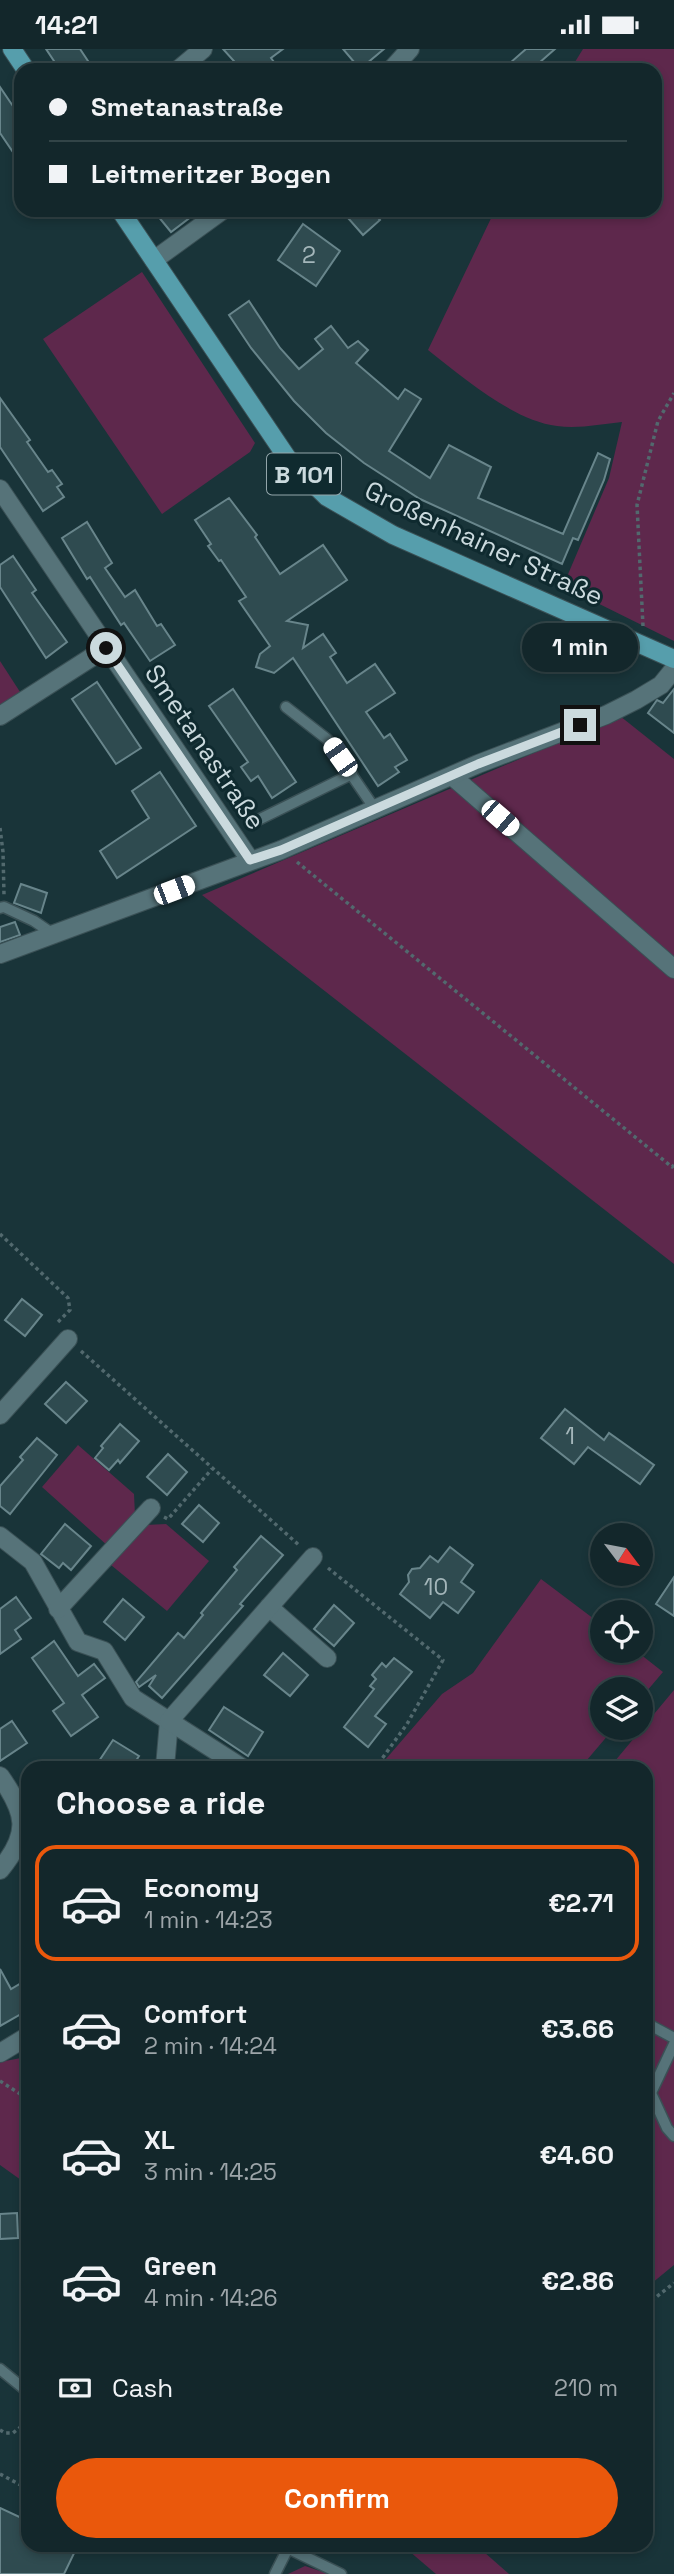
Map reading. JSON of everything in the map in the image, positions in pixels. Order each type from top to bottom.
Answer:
[{"type":"main road","name":"Großenhainer Straße","points":[[125,217],[288,459],[327,497],[393,535],[674,659]]},
{"type":"street","points":[[186,63],[203,49]]},
{"type":"street","points":[[397,63],[410,49]]},
{"type":"street","points":[[154,260],[213,217]]},
{"type":"street","name":"Smetanastraße","points":[[0,489],[250,860]]},
{"type":"street","points":[[0,716],[106,648]]},
{"type":"street","points":[[0,954],[281,850],[452,776],[606,715],[661,685],[674,669]]},
{"type":"street","points":[[452,776],[674,969]]},
{"type":"street","points":[[0,1415],[68,1339]]},
{"type":"street","points":[[58,1609],[151,1508]]},
{"type":"street","points":[[0,1536],[33,1562],[78,1642],[104,1651],[133,1698],[232,1761]]},
{"type":"street","points":[[166,1761],[169,1721],[313,1557]]},
{"type":"street","points":[[269,1607],[327,1658]]},
{"type":"street","points":[[0,1776],[17,1801],[21,1816]]},
{"type":"street","points":[[0,1870],[21,1838]]},
{"type":"street","points":[[0,2053],[21,2040]]},
{"type":"lane","points":[[285,707],[327,739],[375,809]]},
{"type":"lane","points":[[254,822],[352,774]]},
{"type":"lane","points":[[2,908],[53,934]]},
{"type":"lane","points":[[653,2027],[674,2038]]},
{"type":"lane","points":[[653,2089],[674,2044]]},
{"type":"lane","points":[[653,2097],[667,2128],[674,2136]]},
{"type":"lane","points":[[0,2369],[21,2386]]},
{"type":"lane","points":[[275,2574],[282,2552]]},
{"type":"lane","points":[[296,2552],[341,2574]]},
{"type":"path","points":[[641,645],[644,616],[637,505],[658,421],[674,393]]},
{"type":"path","points":[[0,828],[3,852],[2,908]]},
{"type":"path","points":[[281,850],[673,1167]]},
{"type":"path","points":[[0,1234],[68,1298],[70,1310],[53,1327],[313,1557],[443,1660],[407,1724],[380,1761]]},
{"type":"path","points":[[151,1508],[168,1519],[212,1469]]},
{"type":"path","points":[[0,2081],[21,2094]]},
{"type":"path","points":[[653,2300],[674,2283]]},
{"type":"path","points":[[0,2430],[13,2434],[21,2427]]},
{"type":"path","points":[[0,2474],[21,2485]]},
{"type":"shaded area","points":[[583,49],[674,49],[674,641],[563,586],[609,478],[622,422],[573,427],[557,426],[523,416],[473,385],[428,350],[492,217],[662,217],[662,63],[574,63]]},
{"type":"shaded area","points":[[142,272],[255,443],[250,452],[162,514],[43,339]]},
{"type":"shaded area","points":[[0,661],[22,695],[0,709]]},
{"type":"shaded area","points":[[620,716],[674,759],[674,1264],[202,895]]},
{"type":"shaded area","points":[[78,1445],[134,1494],[135,1515],[108,1546],[42,1487]]},
{"type":"shaded area","points":[[166,1524],[209,1561],[167,1611],[111,1565],[145,1525]]},
{"type":"shaded area","points":[[541,1579],[590,1616],[590,1663],[652,1663],[663,1672],[653,1684],[653,1677],[590,1677],[590,1740],[604,1740],[586,1761],[384,1761],[442,1694],[473,1673]]},
{"type":"shaded area","points":[[674,1690],[674,2265],[653,2282],[653,1761],[615,1761],[632,1740],[653,1740],[653,1715]]},
{"type":"shaded area","points":[[21,2058],[21,2180],[0,2165],[0,2062]]},
{"type":"shaded area","points":[[410,2552],[484,2552],[509,2574],[436,2574]]},
{"type":"shaded area","points":[[305,2566],[329,2574],[288,2574]]},
{"type":"building","points":[[46,49],[80,49],[89,63],[55,63]]},
{"type":"building","points":[[223,49],[283,49],[271,58],[275,63],[236,63]]},
{"type":"building","points":[[343,49],[384,49],[367,63],[355,63]]},
{"type":"building","points":[[526,49],[555,49],[539,63],[510,63]]},
{"type":"building","points":[[0,87],[14,108],[14,154],[0,133]]},
{"type":"building","points":[[159,217],[191,217],[171,232]]},
{"type":"building","points":[[347,217],[377,217],[380,220],[363,235]]},
{"type":"building","points":[[303,224],[340,251],[316,286],[278,260]]},
{"type":"building","points":[[249,301],[280,348],[299,369],[323,349],[315,339],[331,326],[348,348],[358,341],[368,350],[356,363],[398,399],[405,389],[421,399],[389,451],[430,478],[449,445],[491,467],[478,498],[563,534],[598,453],[610,459],[604,480],[578,540],[573,538],[562,564],[420,499],[364,463],[326,433],[294,401],[251,348],[229,315]]},
{"type":"building","points":[[0,398],[30,440],[27,442],[48,472],[52,470],[62,484],[57,487],[64,497],[43,511],[0,447]]},
{"type":"building","points":[[229,498],[257,535],[255,537],[280,574],[323,545],[347,580],[287,621],[308,625],[303,648],[323,634],[336,653],[330,657],[347,683],[375,664],[395,693],[366,712],[384,738],[390,734],[407,760],[395,767],[399,772],[378,786],[293,658],[274,673],[256,667],[260,654],[270,646],[239,601],[246,597],[208,546],[211,544],[195,520]]},
{"type":"building","points":[[87,522],[112,563],[105,568],[125,597],[135,590],[157,626],[161,624],[175,645],[150,661],[124,623],[121,625],[90,577],[87,579],[62,538]]},
{"type":"building","points":[[13,556],[36,590],[32,593],[67,642],[46,658],[0,587],[0,565]]},
{"type":"building","points":[[97,682],[141,748],[116,764],[72,699]]},
{"type":"building","points":[[233,689],[296,782],[272,798],[258,776],[251,781],[241,767],[248,762],[209,706]]},
{"type":"building","points":[[674,689],[674,733],[648,713],[657,700],[663,703]]},
{"type":"building","points":[[160,772],[196,826],[117,878],[100,851],[149,818],[132,791]]},
{"type":"building","points":[[21,884],[47,893],[41,913],[14,903]]},
{"type":"building","points":[[15,922],[20,935],[0,942],[0,927]]},
{"type":"building","points":[[22,1299],[42,1315],[25,1336],[5,1320]]},
{"type":"building","points":[[66,1382],[87,1401],[66,1423],[45,1404]]},
{"type":"building","points":[[565,1409],[604,1440],[609,1433],[654,1465],[640,1484],[588,1447],[574,1464],[541,1438]]},
{"type":"building","points":[[120,1424],[139,1441],[120,1463],[118,1460],[109,1470],[95,1458],[103,1448],[101,1446]]},
{"type":"building","points":[[37,1438],[57,1455],[10,1514],[0,1506],[0,1486],[23,1460],[20,1457]]},
{"type":"building","points":[[168,1454],[187,1472],[167,1495],[147,1477]]},
{"type":"building","points":[[199,1505],[219,1523],[203,1542],[182,1524]]},
{"type":"building","points":[[65,1524],[91,1546],[71,1570],[63,1563],[59,1568],[41,1554]]},
{"type":"building","points":[[261,1536],[283,1555],[240,1604],[243,1606],[162,1698],[149,1686],[156,1675],[139,1687],[136,1682],[178,1633],[184,1638],[237,1570],[234,1567]]},
{"type":"building","points":[[450,1547],[473,1565],[461,1582],[474,1592],[458,1613],[443,1602],[430,1618],[400,1594],[409,1582],[408,1575],[412,1569],[420,1568],[430,1556],[438,1562]]},
{"type":"building","points":[[674,1577],[674,1616],[656,1604]]},
{"type":"building","points":[[16,1597],[31,1618],[15,1630],[21,1639],[0,1654],[0,1609]]},
{"type":"building","points":[[123,1599],[144,1617],[125,1640],[104,1622]]},
{"type":"building","points":[[334,1605],[354,1623],[334,1646],[314,1629]]},
{"type":"building","points":[[54,1641],[78,1676],[94,1664],[105,1678],[82,1695],[98,1717],[71,1736],[53,1711],[64,1703],[32,1658]]},
{"type":"building","points":[[283,1653],[308,1675],[290,1696],[264,1675]]},
{"type":"building","points":[[394,1658],[412,1672],[375,1716],[386,1724],[368,1747],[344,1727],[374,1689],[370,1686],[376,1679],[372,1675],[382,1663],[386,1667]]},
{"type":"building","points":[[224,1707],[263,1732],[248,1756],[209,1730]]},
{"type":"building","points":[[12,1721],[27,1743],[0,1761],[0,1729]]},
{"type":"building","points":[[113,1740],[139,1756],[136,1761],[99,1761]]},
{"type":"building","points":[[0,1969],[11,1989],[21,1983],[21,2014],[0,2026]]},
{"type":"building","points":[[17,2213],[18,2238],[0,2239],[0,2214]]},
{"type":"building","points":[[0,2508],[21,2518],[21,2552],[75,2552],[64,2574],[0,2574]]},
{"type":"route","points":[[106,648],[250,860],[281,850],[478,764],[580,725]]}]
